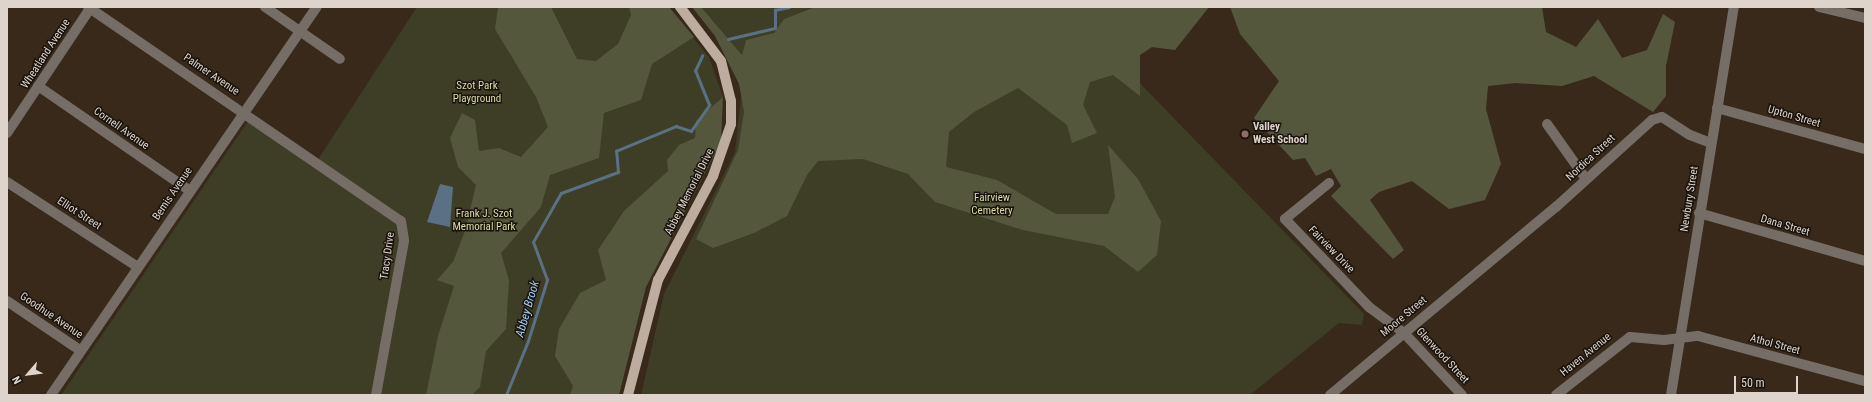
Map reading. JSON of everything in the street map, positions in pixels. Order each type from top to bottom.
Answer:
[{"type":"main road","name":"Abbey Memorial Drive","points":[[628,395],[658,280],[716,169],[731,124],[731,101],[721,61],[680,7]]},
{"type":"street","name":"Wheatland Avenue","points":[[7,133],[90,7]]},
{"type":"street","name":"Palmer Avenue","points":[[90,7],[318,161]]},
{"type":"street","points":[[265,7],[340,59]]},
{"type":"street","name":"Bemis Avenue","points":[[51,395],[189,190],[245,112],[316,7]]},
{"type":"street","name":"Newbury Street","points":[[1672,395],[1679,336],[1734,7]]},
{"type":"street","points":[[1819,7],[1865,18]]},
{"type":"street","name":"Cornell Avenue","points":[[38,86],[189,190]]},
{"type":"street","name":"Upton Street","points":[[1717,108],[1865,149]]},
{"type":"street","name":"Nordica Street","points":[[1494,256],[1586,179],[1652,120],[1662,116],[1690,135],[1711,143]]},
{"type":"street","points":[[1547,124],[1586,179]]},
{"type":"street","name":"Tracy Drive","points":[[318,161],[394,214],[404,229],[389,336],[376,395]]},
{"type":"street","name":"Elliot Street","points":[[7,182],[138,267]]},
{"type":"street","name":"Fairview Drive","points":[[1329,183],[1285,219],[1369,307],[1404,333]]},
{"type":"street","name":"Dana Street","points":[[1699,213],[1865,261]]},
{"type":"street","name":"Moore Street","points":[[1330,395],[1494,256]]},
{"type":"street","name":"Goodhue Avenue","points":[[7,301],[81,351]]},
{"type":"street","name":"Glenwood Street","points":[[1404,333],[1462,395]]},
{"type":"street","name":"Athol Street","points":[[1679,336],[1698,336],[1865,381]]},
{"type":"street","name":"Haven Avenue","points":[[1556,395],[1630,337],[1664,340],[1679,336]]},
{"type":"green space","name":"Frank J. Szot Memorial Park","points":[[417,7],[667,7],[709,57],[723,97],[643,287],[617,395],[61,395],[249,120],[315,164]]},
{"type":"green space","points":[[498,7],[551,7],[577,59],[596,61],[618,44],[631,15],[629,7],[669,7],[694,37],[652,64],[641,100],[604,113],[599,158],[550,175],[541,207],[501,253],[509,280],[506,329],[486,351],[480,387],[472,395],[426,395],[438,336],[454,286],[437,280],[453,262],[465,231],[476,185],[458,167],[450,138],[462,113],[475,120],[479,151],[499,148],[521,157],[548,127],[536,97],[495,29]]},
{"type":"green space","points":[[692,7],[701,7],[742,55],[746,40],[774,33],[784,19],[815,7],[1209,7],[1175,50],[1152,47],[1140,55],[1140,96],[1113,75],[1090,82],[1083,105],[1097,133],[1072,143],[1067,125],[1018,88],[974,112],[949,132],[946,167],[997,180],[1056,214],[1108,214],[1115,197],[1108,145],[1138,179],[1161,221],[1157,255],[1138,272],[1104,246],[1023,230],[935,202],[908,174],[863,159],[818,161],[807,175],[787,216],[754,233],[713,248],[696,239],[738,150],[744,112],[739,84],[715,36]]},
{"type":"green space","points":[[701,7],[815,7],[784,19],[775,33],[746,40],[742,55]]},
{"type":"green space","name":"Fairview Cemetery","points":[[1066,7],[1364,314],[1362,325],[1339,323],[1250,395],[641,395],[664,294],[735,152],[741,97]]},
{"type":"green space","points":[[1230,7],[1542,7],[1546,32],[1576,47],[1598,19],[1622,58],[1647,50],[1663,14],[1675,22],[1666,66],[1666,96],[1653,112],[1594,76],[1562,86],[1516,83],[1488,86],[1486,109],[1501,164],[1485,200],[1449,209],[1412,181],[1379,192],[1370,200],[1404,250],[1393,259],[1331,196],[1341,186],[1331,169],[1316,176],[1305,158],[1293,160],[1254,118],[1279,81],[1240,34]]},
{"type":"green space","points":[[723,97],[721,142],[646,287],[619,395],[570,395],[573,386],[555,356],[559,329],[580,293],[606,280],[598,250],[624,211],[668,171],[667,160],[679,145],[695,138],[696,121]]},
{"type":"water","points":[[440,184],[453,187],[450,227],[427,222]]},
{"type":"waterway","name":"Abbey Brook","points":[[728,39],[775,28],[775,10],[789,7]]},
{"type":"waterway","name":"Abbey Brook","points":[[506,395],[528,341],[547,280],[533,242],[561,193],[618,172],[616,151],[676,126],[691,131],[709,105],[695,71],[702,56]]},
{"type":"place","name":"Valley West School","points":[[1245,134]]},
{"type":"park label","name":"Szot Park Playground","points":[[477,93]]}]
